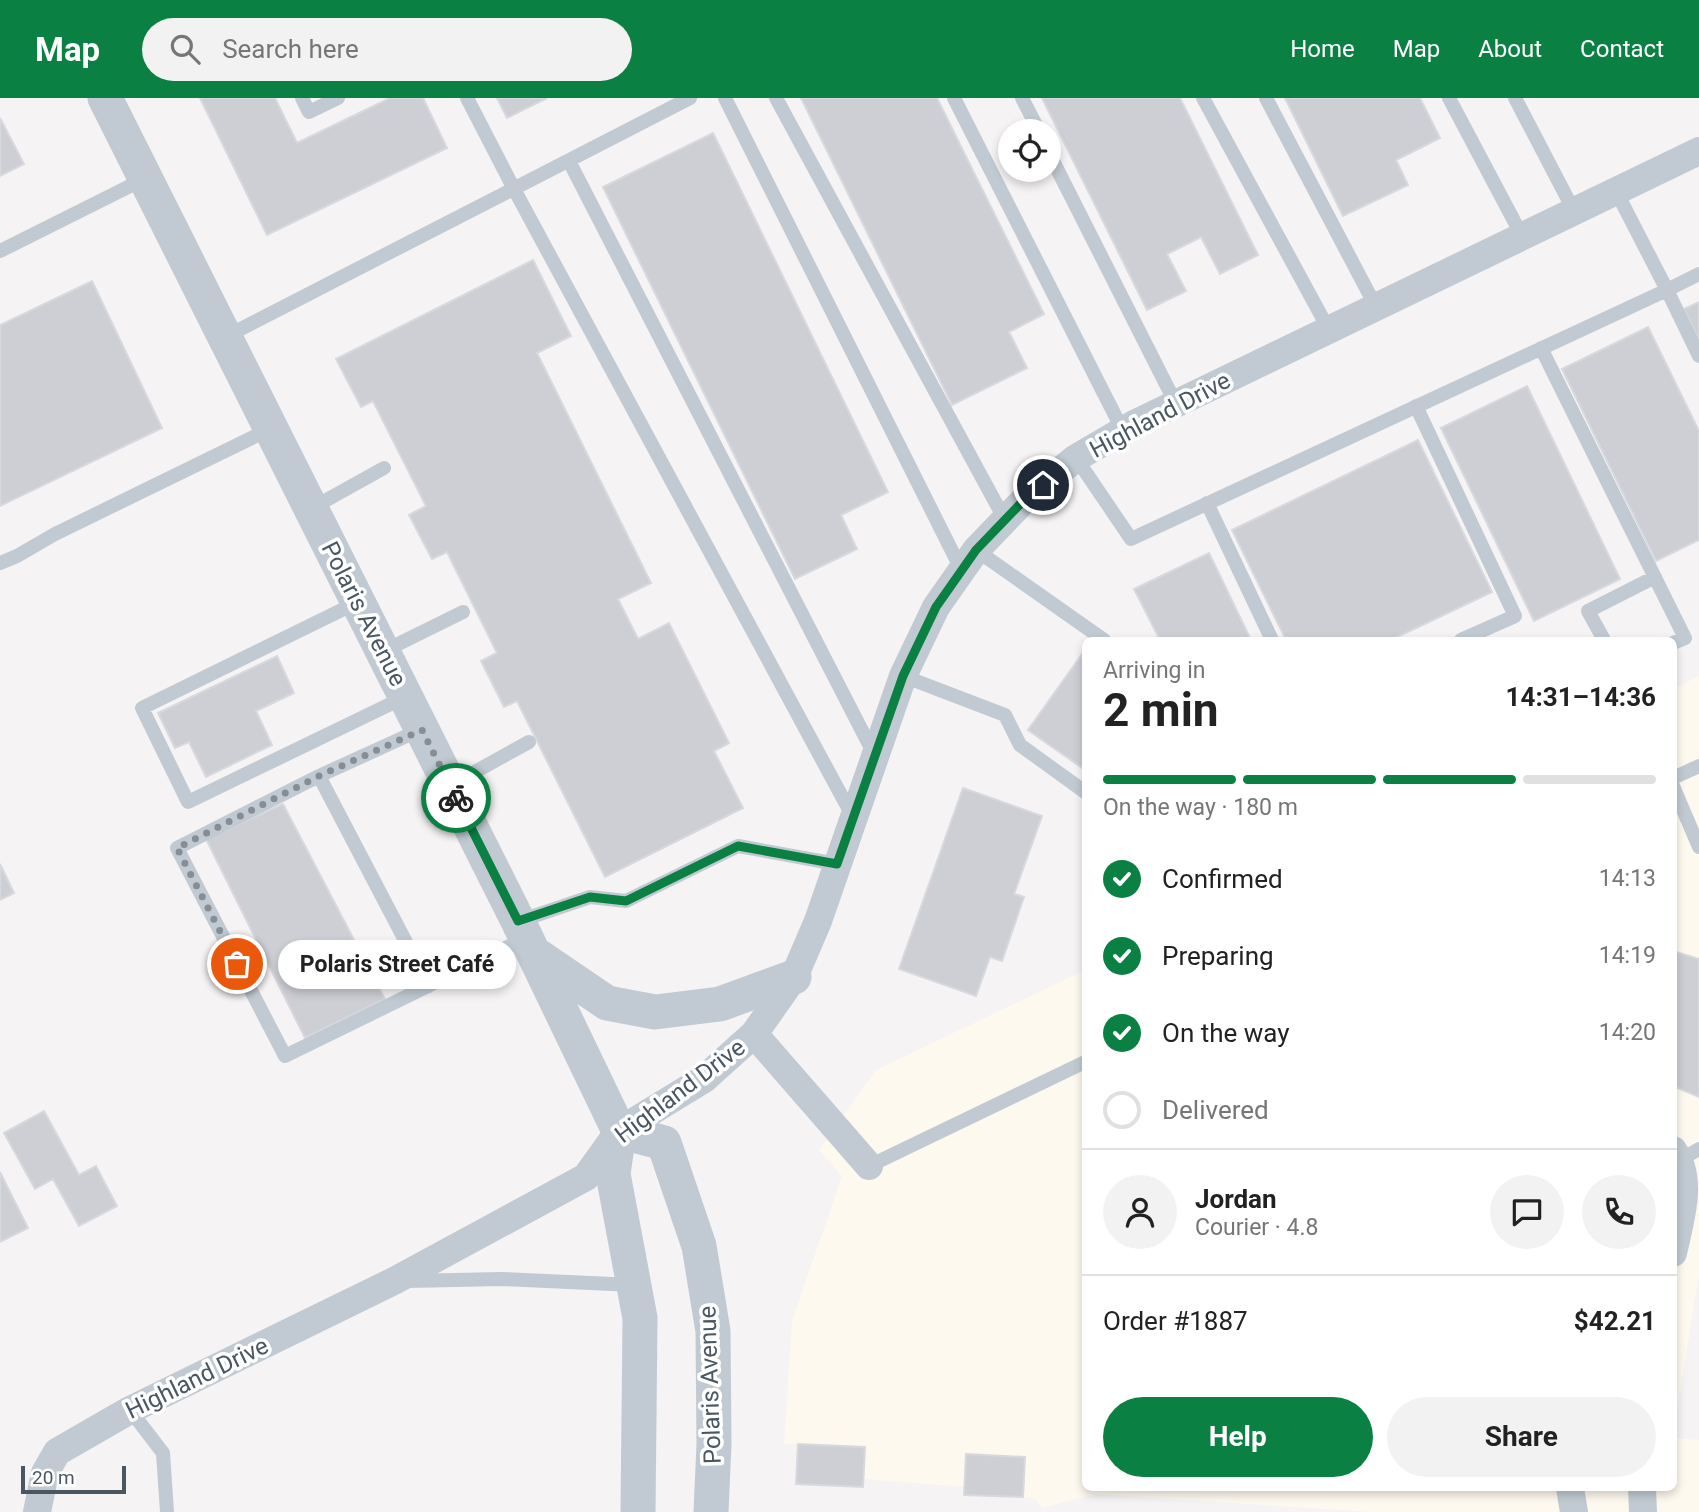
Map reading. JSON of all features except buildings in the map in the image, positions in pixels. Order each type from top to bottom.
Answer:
[{"type":"street","name":"Polaris Avenue","points":[[105,98],[450,785],[619,1131],[664,1143],[699,1246],[713,1331],[714,1444],[711,1512]]},
{"type":"street","name":"Highland Drive","points":[[37,1512],[45,1473],[57,1452],[130,1410],[394,1281],[586,1177],[619,1131],[704,1079],[754,1034],[794,977],[818,921],[903,676],[936,607],[969,561],[1026,498],[1076,458],[1123,431],[1699,151]]},
{"type":"street","points":[[526,938],[607,1003],[655,1012],[720,1004],[794,977]]},
{"type":"street","points":[[754,1034],[869,1166]]},
{"type":"street","points":[[619,1131],[613,1174],[640,1318],[638,1512]]},
{"type":"street","points":[[1680,1243],[1684,1153]]},
{"type":"street","points":[[1570,1491],[1574,1512]]},
{"type":"street","points":[[1642,1491],[1643,1512]]},
{"type":"lane","points":[[302,98],[309,112],[338,98]]},
{"type":"lane","points":[[467,98],[854,818]]},
{"type":"lane","points":[[225,337],[690,98]]},
{"type":"lane","points":[[725,98],[969,561],[1099,637]]},
{"type":"lane","points":[[776,98],[1004,520]]},
{"type":"lane","points":[[954,98],[1123,431]]},
{"type":"lane","points":[[1022,98],[1032,119]]},
{"type":"lane","points":[[1203,98],[1329,330]]},
{"type":"lane","points":[[1266,98],[1376,307]]},
{"type":"lane","points":[[1449,98],[1522,236]]},
{"type":"lane","points":[[1515,98],[1574,211]]},
{"type":"lane","points":[[569,161],[876,757]]},
{"type":"lane","points":[[1061,177],[1176,404]]},
{"type":"lane","points":[[0,251],[146,178]]},
{"type":"lane","points":[[1616,191],[1699,356]]},
{"type":"lane","points":[[1076,458],[1131,539],[1699,274]]},
{"type":"lane","points":[[1541,348],[1685,638],[1677,641]]},
{"type":"lane","points":[[1416,406],[1515,616],[1468,637]]},
{"type":"lane","points":[[0,563],[271,428]]},
{"type":"lane","points":[[311,508],[384,468]]},
{"type":"lane","points":[[1207,503],[1271,637]]},
{"type":"lane","points":[[1602,637],[1588,611],[1654,577]]},
{"type":"lane","points":[[358,601],[142,708],[188,802],[405,697]]},
{"type":"lane","points":[[383,652],[463,612]]},
{"type":"lane","points":[[903,676],[1005,715],[1020,746],[1082,790]]},
{"type":"lane","points":[[422,730],[319,776],[177,848],[285,1056],[526,938],[590,897],[626,901],[738,846],[837,864]]},
{"type":"lane","points":[[450,785],[528,742]]},
{"type":"lane","points":[[1677,776],[1699,766]]},
{"type":"lane","points":[[319,776],[429,985]]},
{"type":"lane","points":[[1677,795],[1699,847]]},
{"type":"lane","points":[[869,1166],[1082,1063]]},
{"type":"lane","points":[[394,1281],[502,1279],[635,1285]]},
{"type":"lane","points":[[130,1410],[163,1453],[167,1512]]},
{"type":"shaded area","points":[[1699,676],[1699,1275],[1677,1410],[1677,687]]},
{"type":"shaded area","points":[[1082,971],[1082,1491],[1677,1491],[1677,1438],[1699,1440],[1699,1512],[1371,1512],[1096,1494],[1042,1508],[1035,1499],[1023,1497],[1025,1457],[966,1454],[965,1487],[863,1479],[864,1447],[784,1444],[792,1321],[842,1176],[819,1150],[876,1070]]},
{"type":"way so far","points":[[237,964],[177,848],[319,776],[422,730],[456,798]]},
{"type":"place","name":"Polaris Street Café","points":[[237,964]]},
{"type":"route","points":[[456,798],[518,921],[590,897],[626,901],[738,846],[837,864],[903,676],[936,607],[976,550],[1026,498],[1043,485]]}]
